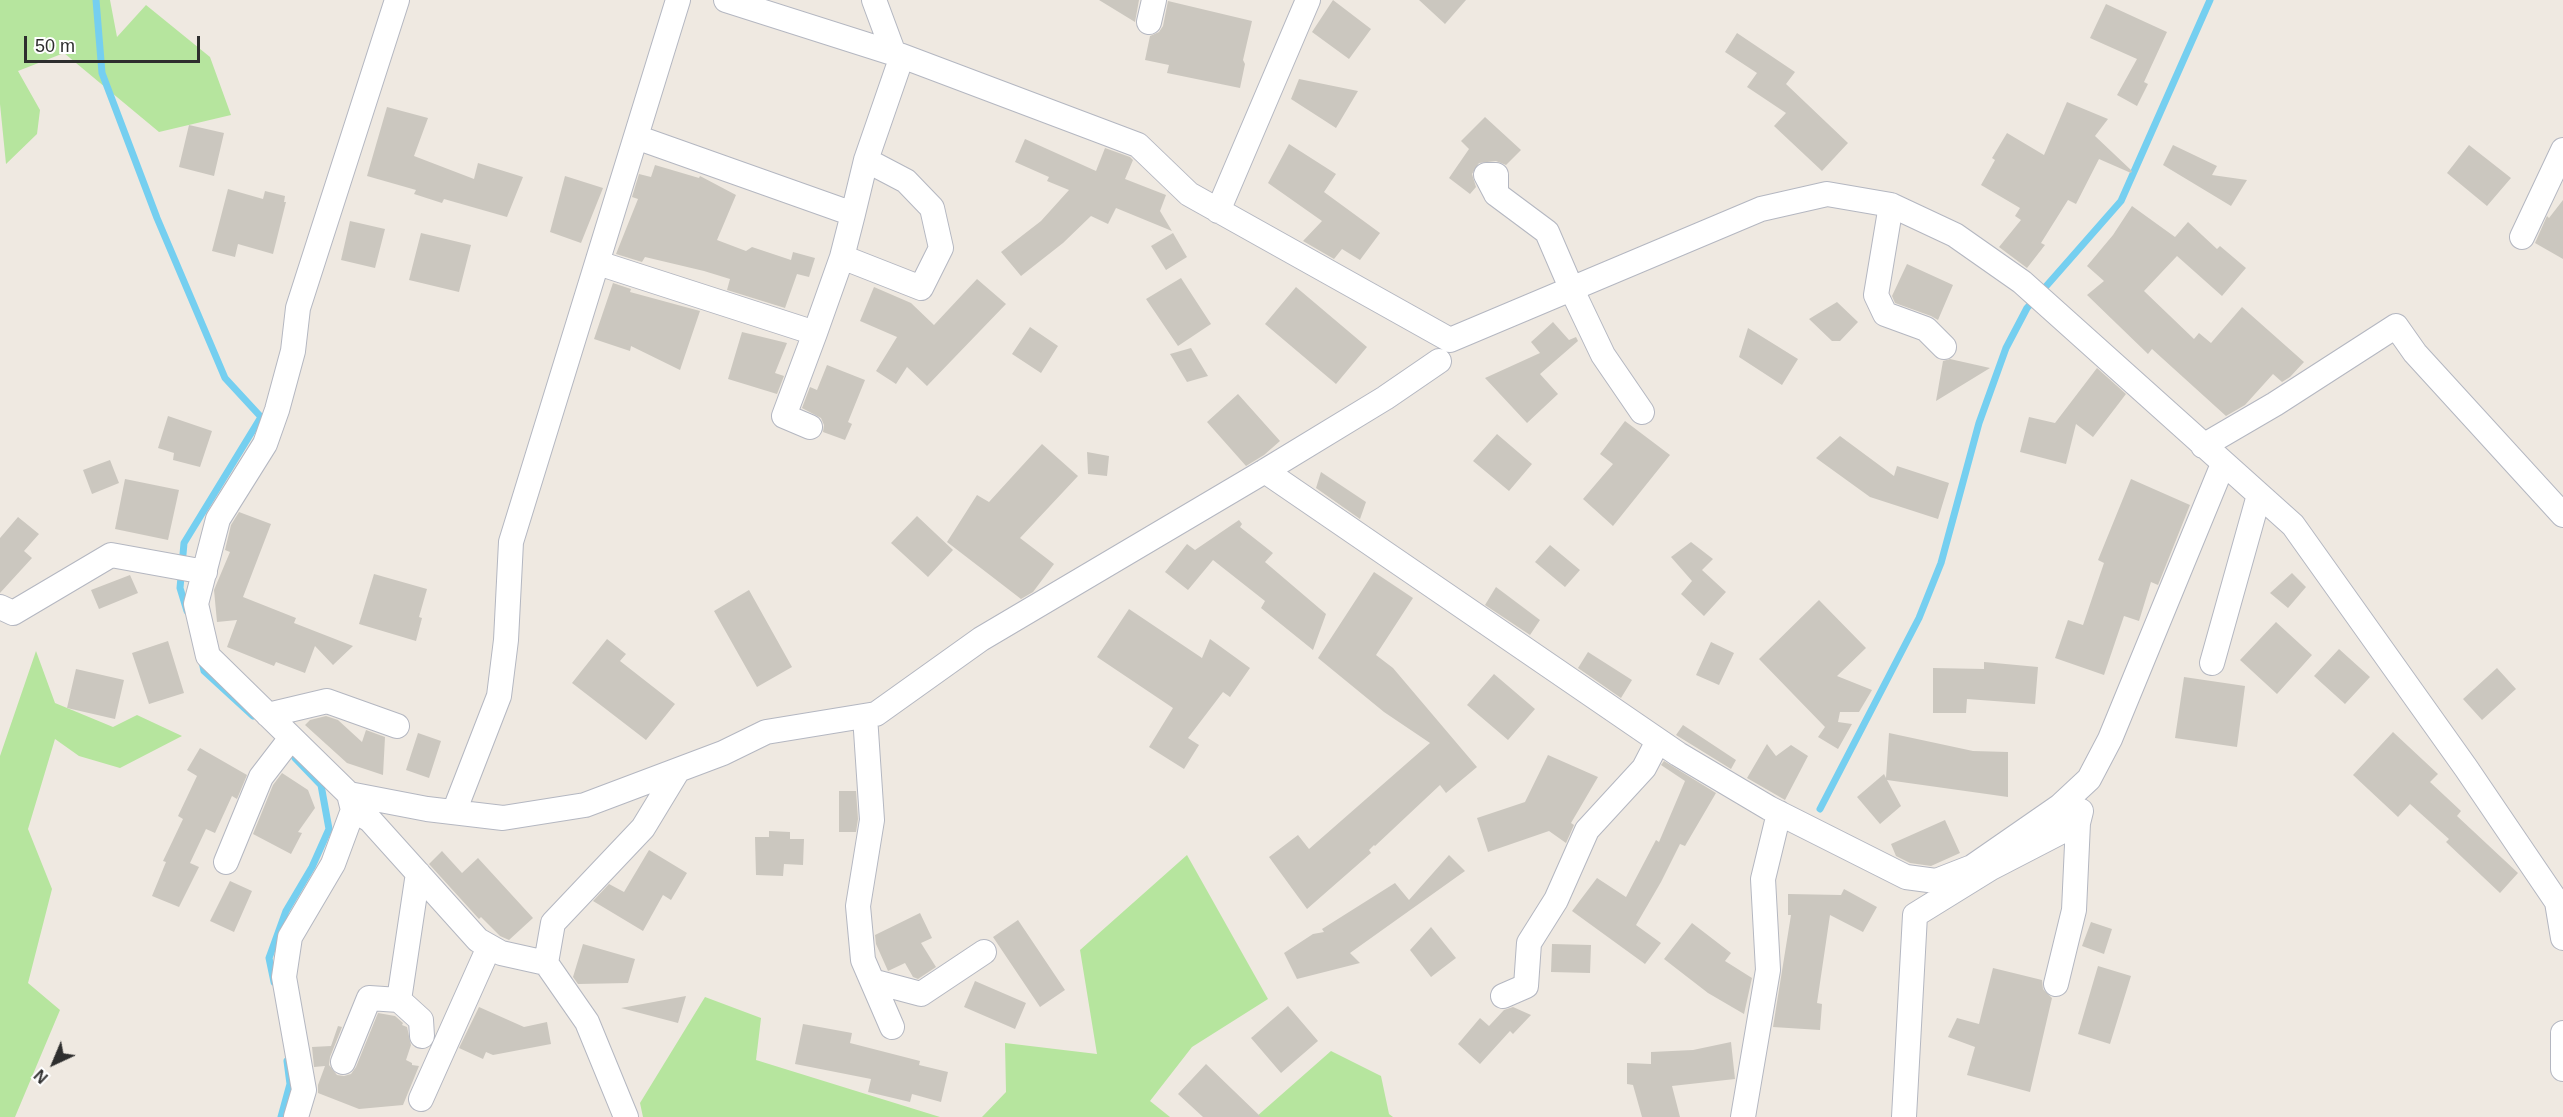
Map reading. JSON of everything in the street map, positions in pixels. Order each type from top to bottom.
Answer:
[{"type":"street","points":[[397,0],[298,308],[293,351],[277,410],[265,444],[218,519],[201,571],[196,603],[208,656],[370,820],[478,940],[501,953],[546,963],[587,1022],[626,1117]]},
{"type":"street","points":[[454,812],[499,696],[506,640],[512,542],[678,0]]},
{"type":"street","points":[[726,0],[898,55],[1138,145],[1189,194],[1450,340],[1761,209],[1827,194],[1891,205],[1955,235],[2025,285],[2293,525],[2466,768],[2557,902],[2563,938]]},
{"type":"street","points":[[810,427],[784,416],[842,257],[866,160],[898,55],[874,0]]},
{"type":"street","points":[[1218,211],[1308,0]]},
{"type":"street","points":[[636,137],[853,214]]},
{"type":"street","points":[[2522,237],[2563,150]]},
{"type":"street","points":[[842,257],[921,288],[941,248],[932,208],[906,181],[866,160]]},
{"type":"street","points":[[1496,195],[1547,232],[1603,355],[1642,412]]},
{"type":"street","points":[[1891,205],[1876,295],[1885,314],[1926,329],[1944,347]]},
{"type":"street","points":[[598,263],[815,333]]},
{"type":"street","points":[[2203,446],[2275,404],[2396,326],[2415,353],[2563,515]]},
{"type":"street","points":[[351,802],[503,818],[585,805],[677,772],[766,732],[876,714],[981,639],[1265,471],[1385,398],[1439,361]]},
{"type":"street","points":[[2056,984],[2074,910],[2078,823],[2089,779],[2110,739],[2223,464]]},
{"type":"street","points":[[1265,471],[1658,741],[1779,813],[1906,877],[1936,881],[1972,867],[2060,806],[2089,779]]},
{"type":"street","points":[[2212,663],[2259,495]]},
{"type":"street","points":[[0,607],[13,613],[111,555],[201,571]]},
{"type":"street","points":[[268,715],[327,701],[397,726]]},
{"type":"street","points":[[865,716],[872,820],[858,906],[863,960],[892,1027]]},
{"type":"street","points":[[226,862],[261,777],[291,739]]},
{"type":"street","points":[[1503,996],[1526,986],[1529,943],[1556,900],[1587,830],[1644,768],[1658,741]]},
{"type":"street","points":[[546,963],[553,923],[643,828],[677,772]]},
{"type":"street","points":[[296,1117],[304,1090],[284,976],[290,937],[333,864],[351,802]]},
{"type":"street","points":[[1743,1117],[1768,970],[1762,879],[1779,813]]},
{"type":"street","points":[[1904,1117],[1915,915],[1991,868],[2078,823]]},
{"type":"street","points":[[399,1000],[418,873]]},
{"type":"street","points":[[422,1099],[489,946]]},
{"type":"street","points":[[872,981],[921,994],[984,952]]},
{"type":"street","points":[[343,1062],[369,998],[399,1000],[421,1020],[422,1036]]},
{"type":"street","points":[[2563,1033],[2563,1069]]},
{"type":"green space","points":[[0,0],[110,0],[117,37],[146,5],[210,57],[231,115],[159,132],[64,53],[18,71],[40,110],[37,134],[6,164],[0,104]]},
{"type":"green space","points":[[36,651],[55,703],[113,727],[137,715],[182,736],[120,768],[79,756],[55,739],[28,829],[52,889],[28,983],[60,1010],[15,1117],[0,1117],[0,756]]},
{"type":"green space","points":[[1187,855],[1268,999],[1192,1047],[1150,1101],[1170,1117],[982,1117],[1006,1092],[1005,1043],[1097,1054],[1080,950]]},
{"type":"green space","points":[[705,997],[761,1018],[756,1060],[940,1117],[643,1117],[640,1103]]},
{"type":"green space","points":[[1331,1051],[1381,1076],[1389,1114],[1393,1117],[1256,1117]]},
{"type":"building","points":[[1099,0],[1139,0],[1135,22]]},
{"type":"building","points":[[1333,0],[1371,29],[1349,59],[1312,32]]},
{"type":"building","points":[[1419,0],[1466,0],[1445,24]]},
{"type":"building","points":[[1168,1],[1252,21],[1243,60],[1245,64],[1240,88],[1167,73],[1169,65],[1145,60],[1150,36],[1159,32],[1163,26]]},
{"type":"building","points":[[2106,4],[2167,32],[2144,82],[2148,84],[2137,106],[2117,95],[2137,59],[2090,38]]},
{"type":"building","points":[[1737,33],[1795,72],[1786,84],[1848,143],[1822,171],[1774,126],[1786,113],[1747,87],[1757,73],[1725,52]]},
{"type":"building","points":[[1299,79],[1358,91],[1336,128],[1291,99]]},
{"type":"building","points":[[2067,102],[2108,119],[2095,136],[2132,171],[2131,173],[2099,159],[2076,204],[2068,200],[2041,243],[2045,245],[2027,268],[1999,247],[2021,220],[2015,216],[2020,208],[1981,185],[1995,160],[1992,158],[2007,133],[2044,155]]},
{"type":"building","points":[[387,107],[428,118],[414,156],[474,179],[478,163],[523,177],[507,217],[444,199],[442,203],[414,194],[416,190],[367,176]]},
{"type":"building","points":[[1485,117],[1521,150],[1506,165],[1496,161],[1479,163],[1472,174],[1476,187],[1470,194],[1449,178],[1469,149],[1461,141]]},
{"type":"building","points":[[189,125],[224,133],[214,176],[179,167]]},
{"type":"building","points":[[1025,139],[1096,171],[1105,148],[1130,157],[1133,160],[1125,179],[1166,195],[1160,211],[1172,231],[1116,208],[1108,224],[1091,216],[1063,243],[1021,276],[1001,252],[1041,221],[1069,190],[1047,181],[1049,177],[1015,162]]},
{"type":"building","points":[[1289,144],[1336,174],[1324,192],[1380,233],[1360,260],[1342,249],[1334,259],[1303,241],[1322,221],[1268,183]]},
{"type":"building","points":[[2173,145],[2217,166],[2212,175],[2247,180],[2231,206],[2163,165]]},
{"type":"building","points":[[2469,145],[2511,178],[2487,206],[2447,173]]},
{"type":"building","points":[[655,165],[699,178],[700,176],[736,195],[717,240],[746,251],[752,247],[791,260],[793,252],[815,258],[809,277],[797,274],[785,308],[727,290],[730,279],[645,257],[642,262],[616,254],[638,199],[632,197],[639,174],[651,177]]},
{"type":"building","points":[[565,176],[603,188],[581,243],[550,232]]},
{"type":"building","points":[[228,189],[263,199],[265,191],[285,196],[284,202],[286,202],[273,254],[238,244],[235,257],[212,251]]},
{"type":"building","points":[[2563,200],[2563,259],[2535,243],[2547,216],[2549,218]]},
{"type":"building","points":[[2132,206],[2175,237],[2188,222],[2217,249],[2220,246],[2246,268],[2222,296],[2177,256],[2144,291],[2194,339],[2199,333],[2211,343],[2242,307],[2304,362],[2290,377],[2282,382],[2273,374],[2245,405],[2226,416],[2152,349],[2148,354],[2087,295],[2104,281],[2087,266],[2113,235]]},
{"type":"building","points":[[350,221],[385,229],[375,268],[341,260]]},
{"type":"building","points":[[421,233],[471,245],[459,292],[409,280]]},
{"type":"building","points":[[1173,233],[1187,257],[1166,270],[1151,246]]},
{"type":"building","points":[[1907,264],[1953,285],[1938,320],[1895,303],[1892,296]]},
{"type":"building","points":[[1181,278],[1211,324],[1178,346],[1146,299]]},
{"type":"building","points":[[977,279],[1006,304],[927,386],[907,367],[896,384],[876,371],[897,337],[860,321],[874,287],[911,303],[934,325]]},
{"type":"building","points":[[613,283],[631,289],[630,292],[700,311],[680,370],[631,346],[630,351],[594,339]]},
{"type":"building","points":[[1296,287],[1367,347],[1336,384],[1265,324]]},
{"type":"building","points":[[1837,302],[1858,322],[1840,341],[1832,341],[1809,319]]},
{"type":"building","points":[[1553,322],[1569,340],[1576,337],[1578,341],[1540,374],[1558,394],[1527,423],[1485,378],[1540,353],[1531,342]]},
{"type":"building","points":[[1030,327],[1058,346],[1041,373],[1012,354]]},
{"type":"building","points":[[1748,328],[1798,359],[1782,385],[1739,357]]},
{"type":"building","points":[[742,332],[787,343],[775,373],[784,376],[777,394],[728,379]]},
{"type":"building","points":[[1191,348],[1208,376],[1187,382],[1170,354]]},
{"type":"building","points":[[1950,359],[1990,368],[1936,401],[1943,361]]},
{"type":"building","points":[[827,365],[865,380],[848,422],[852,424],[845,440],[823,432],[824,425],[821,418],[802,408],[810,387],[817,390]]},
{"type":"building","points":[[2097,368],[2126,394],[2093,437],[2076,424],[2066,464],[2020,452],[2029,417],[2055,423]]},
{"type":"building","points":[[1238,394],[1280,441],[1264,455],[1246,466],[1207,422]]},
{"type":"building","points":[[168,416],[212,431],[200,467],[173,460],[174,453],[158,448]]},
{"type":"building","points":[[1625,421],[1670,455],[1613,526],[1583,499],[1613,464],[1600,454]]},
{"type":"building","points":[[1497,434],[1532,464],[1509,491],[1473,461]]},
{"type":"building","points":[[1840,436],[1894,476],[1897,466],[1949,483],[1938,519],[1870,497],[1816,458]]},
{"type":"building","points":[[1042,444],[1078,476],[1020,538],[1054,564],[1033,592],[1021,599],[947,542],[977,495],[989,502]]},
{"type":"building","points":[[1087,452],[1109,456],[1107,476],[1088,474]]},
{"type":"building","points":[[110,460],[119,483],[92,494],[83,470]]},
{"type":"building","points":[[1321,472],[1366,502],[1360,519],[1316,488]]},
{"type":"building","points":[[125,479],[179,490],[168,540],[115,529]]},
{"type":"building","points":[[2131,479],[2190,505],[2158,585],[2151,582],[2139,621],[2124,616],[2104,675],[2055,658],[2068,620],[2083,625],[2104,563],[2098,560]]},
{"type":"building","points":[[239,512],[271,524],[243,597],[296,618],[294,623],[353,646],[333,665],[315,646],[305,673],[276,662],[274,666],[227,647],[237,620],[217,622],[214,590],[230,552],[225,550],[231,525]]},
{"type":"building","points":[[917,516],[953,550],[928,577],[891,543]]},
{"type":"building","points":[[18,517],[39,534],[24,551],[32,558],[0,593],[0,538]]},
{"type":"building","points":[[1239,520],[1242,524],[1240,527],[1273,553],[1265,562],[1326,614],[1313,650],[1261,608],[1265,601],[1213,560],[1188,590],[1165,572],[1187,544],[1195,550]]},
{"type":"building","points":[[1691,542],[1713,559],[1702,570],[1726,592],[1704,616],[1681,594],[1692,581],[1671,557]]},
{"type":"building","points":[[1550,545],[1580,570],[1565,587],[1535,562]]},
{"type":"building","points":[[1374,572],[1413,598],[1376,655],[1393,668],[1477,767],[1446,793],[1440,785],[1374,845],[1369,850],[1371,853],[1307,909],[1269,857],[1298,835],[1309,849],[1430,743],[1384,712],[1318,658]]},
{"type":"building","points":[[2292,573],[2306,587],[2288,608],[2270,593]]},
{"type":"building","points":[[374,574],[427,589],[419,617],[422,618],[416,641],[359,624]]},
{"type":"building","points":[[130,575],[138,593],[99,609],[91,590]]},
{"type":"building","points":[[1496,587],[1540,620],[1530,635],[1485,605]]},
{"type":"building","points":[[749,590],[792,667],[757,687],[714,611]]},
{"type":"building","points":[[1819,600],[1866,648],[1837,676],[1872,690],[1859,712],[1840,712],[1838,722],[1852,724],[1838,749],[1818,737],[1825,727],[1759,659]]},
{"type":"building","points":[[1129,609],[1202,658],[1210,639],[1250,668],[1230,697],[1223,692],[1188,738],[1199,745],[1184,769],[1149,747],[1173,708],[1097,657]]},
{"type":"building","points":[[2276,622],[2312,655],[2277,694],[2240,660]]},
{"type":"building","points":[[607,639],[626,654],[620,661],[675,704],[646,740],[572,683]]},
{"type":"building","points":[[168,641],[184,693],[149,704],[132,653]]},
{"type":"building","points":[[1711,642],[1734,653],[1719,685],[1696,675]]},
{"type":"building","points":[[2339,649],[2370,677],[2345,704],[2314,676]]},
{"type":"building","points":[[1588,652],[1632,680],[1621,698],[1578,668]]},
{"type":"building","points":[[1984,662],[2038,667],[2035,704],[1967,699],[1966,713],[1933,713],[1933,668],[1984,669]]},
{"type":"building","points":[[2497,668],[2516,689],[2482,720],[2463,699]]},
{"type":"building","points":[[76,669],[124,680],[115,719],[67,708]]},
{"type":"building","points":[[1494,674],[1535,709],[1508,740],[1467,705]]},
{"type":"building","points":[[2184,677],[2245,686],[2237,747],[2175,738]]},
{"type":"building","points":[[326,716],[338,720],[362,742],[366,730],[385,737],[383,775],[347,763],[305,725],[310,720]]},
{"type":"building","points":[[1683,725],[1736,760],[1731,769],[1676,735]]},
{"type":"building","points":[[2393,732],[2438,774],[2430,782],[2461,811],[2457,816],[2518,873],[2500,893],[2446,842],[2449,839],[2410,804],[2398,817],[2353,775]]},
{"type":"building","points":[[418,733],[441,741],[429,778],[406,770]]},
{"type":"building","points":[[1889,733],[1973,751],[2008,752],[2008,797],[1887,780],[1901,806],[1880,824],[1857,797],[1884,774],[1886,778]]},
{"type":"building","points":[[1767,744],[1776,756],[1791,745],[1808,756],[1785,800],[1747,778]]},
{"type":"building","points":[[200,748],[247,775],[237,799],[232,796],[215,833],[206,829],[190,863],[199,867],[179,907],[152,896],[166,862],[163,861],[183,819],[178,816],[197,776],[187,770]]},
{"type":"building","points":[[1548,755],[1598,777],[1571,823],[1574,825],[1566,843],[1549,831],[1488,852],[1477,818],[1525,802]]},
{"type":"building","points":[[1664,761],[1716,793],[1685,846],[1680,844],[1636,925],[1661,943],[1645,964],[1572,911],[1597,878],[1626,897],[1656,840],[1659,842],[1685,781],[1661,765]]},
{"type":"building","points":[[282,773],[308,790],[315,808],[298,832],[302,833],[291,854],[253,834],[273,785]]},
{"type":"building","points":[[839,791],[856,791],[858,819],[856,832],[839,832]]},
{"type":"building","points":[[1945,820],[1960,853],[1931,866],[1910,863],[1896,856],[1891,844]]},
{"type":"building","points":[[769,831],[790,832],[790,839],[804,839],[803,865],[784,864],[783,876],[756,875],[755,837],[769,837]]},
{"type":"building","points":[[649,850],[687,873],[671,900],[663,895],[643,931],[593,901],[609,884],[624,892]]},
{"type":"building","points":[[442,851],[462,873],[478,858],[533,918],[509,940],[500,936],[481,917],[479,919],[429,864]]},
{"type":"building","points":[[1449,855],[1465,871],[1350,953],[1360,963],[1297,979],[1284,953],[1313,934],[1324,932],[1322,929],[1395,883],[1409,900]]},
{"type":"building","points":[[230,881],[252,891],[234,932],[210,921]]},
{"type":"building","points":[[1844,889],[1877,907],[1863,932],[1830,915],[1817,1003],[1822,1004],[1820,1030],[1773,1027],[1791,915],[1788,915],[1788,894],[1841,895]]},
{"type":"building","points":[[920,913],[932,938],[921,943],[936,967],[918,979],[913,977],[905,963],[888,971],[876,944],[875,935]]},
{"type":"building","points":[[1018,920],[1065,990],[1040,1007],[993,937]]},
{"type":"building","points":[[2091,922],[2112,929],[2104,954],[2082,946]]},
{"type":"building","points":[[1692,923],[1731,953],[1725,961],[1752,978],[1744,1014],[1708,993],[1664,959]]},
{"type":"building","points":[[1431,927],[1456,958],[1431,977],[1410,950]]},
{"type":"building","points":[[583,944],[635,959],[628,983],[578,984],[573,977]]},
{"type":"building","points":[[1552,944],[1591,945],[1590,973],[1551,972]]},
{"type":"building","points":[[2098,966],[2131,976],[2110,1044],[2078,1034]]},
{"type":"building","points":[[1993,968],[2042,980],[2043,989],[2052,998],[2030,1092],[1967,1075],[1975,1047],[1948,1037],[1957,1018],[1979,1024]]},
{"type":"building","points":[[975,981],[1026,1003],[1015,1029],[964,1007]]},
{"type":"building","points":[[686,996],[678,1023],[621,1008]]},
{"type":"building","points":[[1288,1006],[1318,1041],[1281,1073],[1251,1038]]},
{"type":"building","points":[[479,1007],[524,1027],[547,1022],[551,1044],[493,1055],[486,1052],[483,1059],[459,1048]]},
{"type":"building","points":[[1513,1007],[1531,1015],[1513,1034],[1510,1031],[1480,1064],[1458,1044],[1480,1018],[1489,1026],[1504,1010]]},
{"type":"building","points":[[378,1013],[395,1016],[403,1023],[402,1025],[407,1027],[411,1045],[406,1060],[412,1065],[419,1066],[403,1105],[359,1109],[318,1093],[318,1085],[325,1066],[314,1067],[312,1047],[331,1046],[338,1026],[342,1027],[329,1065],[337,1075],[351,1074]]},
{"type":"building","points":[[803,1024],[852,1033],[850,1043],[920,1061],[919,1065],[948,1072],[941,1102],[912,1094],[910,1102],[868,1092],[871,1079],[795,1064]]},
{"type":"building","points":[[1731,1042],[1735,1079],[1672,1086],[1680,1117],[1642,1117],[1633,1085],[1627,1084],[1627,1063],[1651,1064],[1651,1052],[1693,1050]]},
{"type":"building","points":[[1206,1064],[1261,1117],[1203,1117],[1178,1094]]},
{"type":"waterway","points":[[96,0],[102,73],[157,218],[225,378],[261,417],[184,543],[180,588],[187,611]]},
{"type":"waterway","points":[[1820,809],[1919,618],[1941,563],[1979,423],[2006,348],[2027,308],[2121,201],[2210,0]]},
{"type":"waterway","points":[[202,662],[204,671],[253,716]]},
{"type":"waterway","points":[[274,982],[269,958],[286,911],[312,867],[329,829],[321,785],[295,758]]},
{"type":"waterway","points":[[281,1117],[290,1084],[287,1061]]}]
